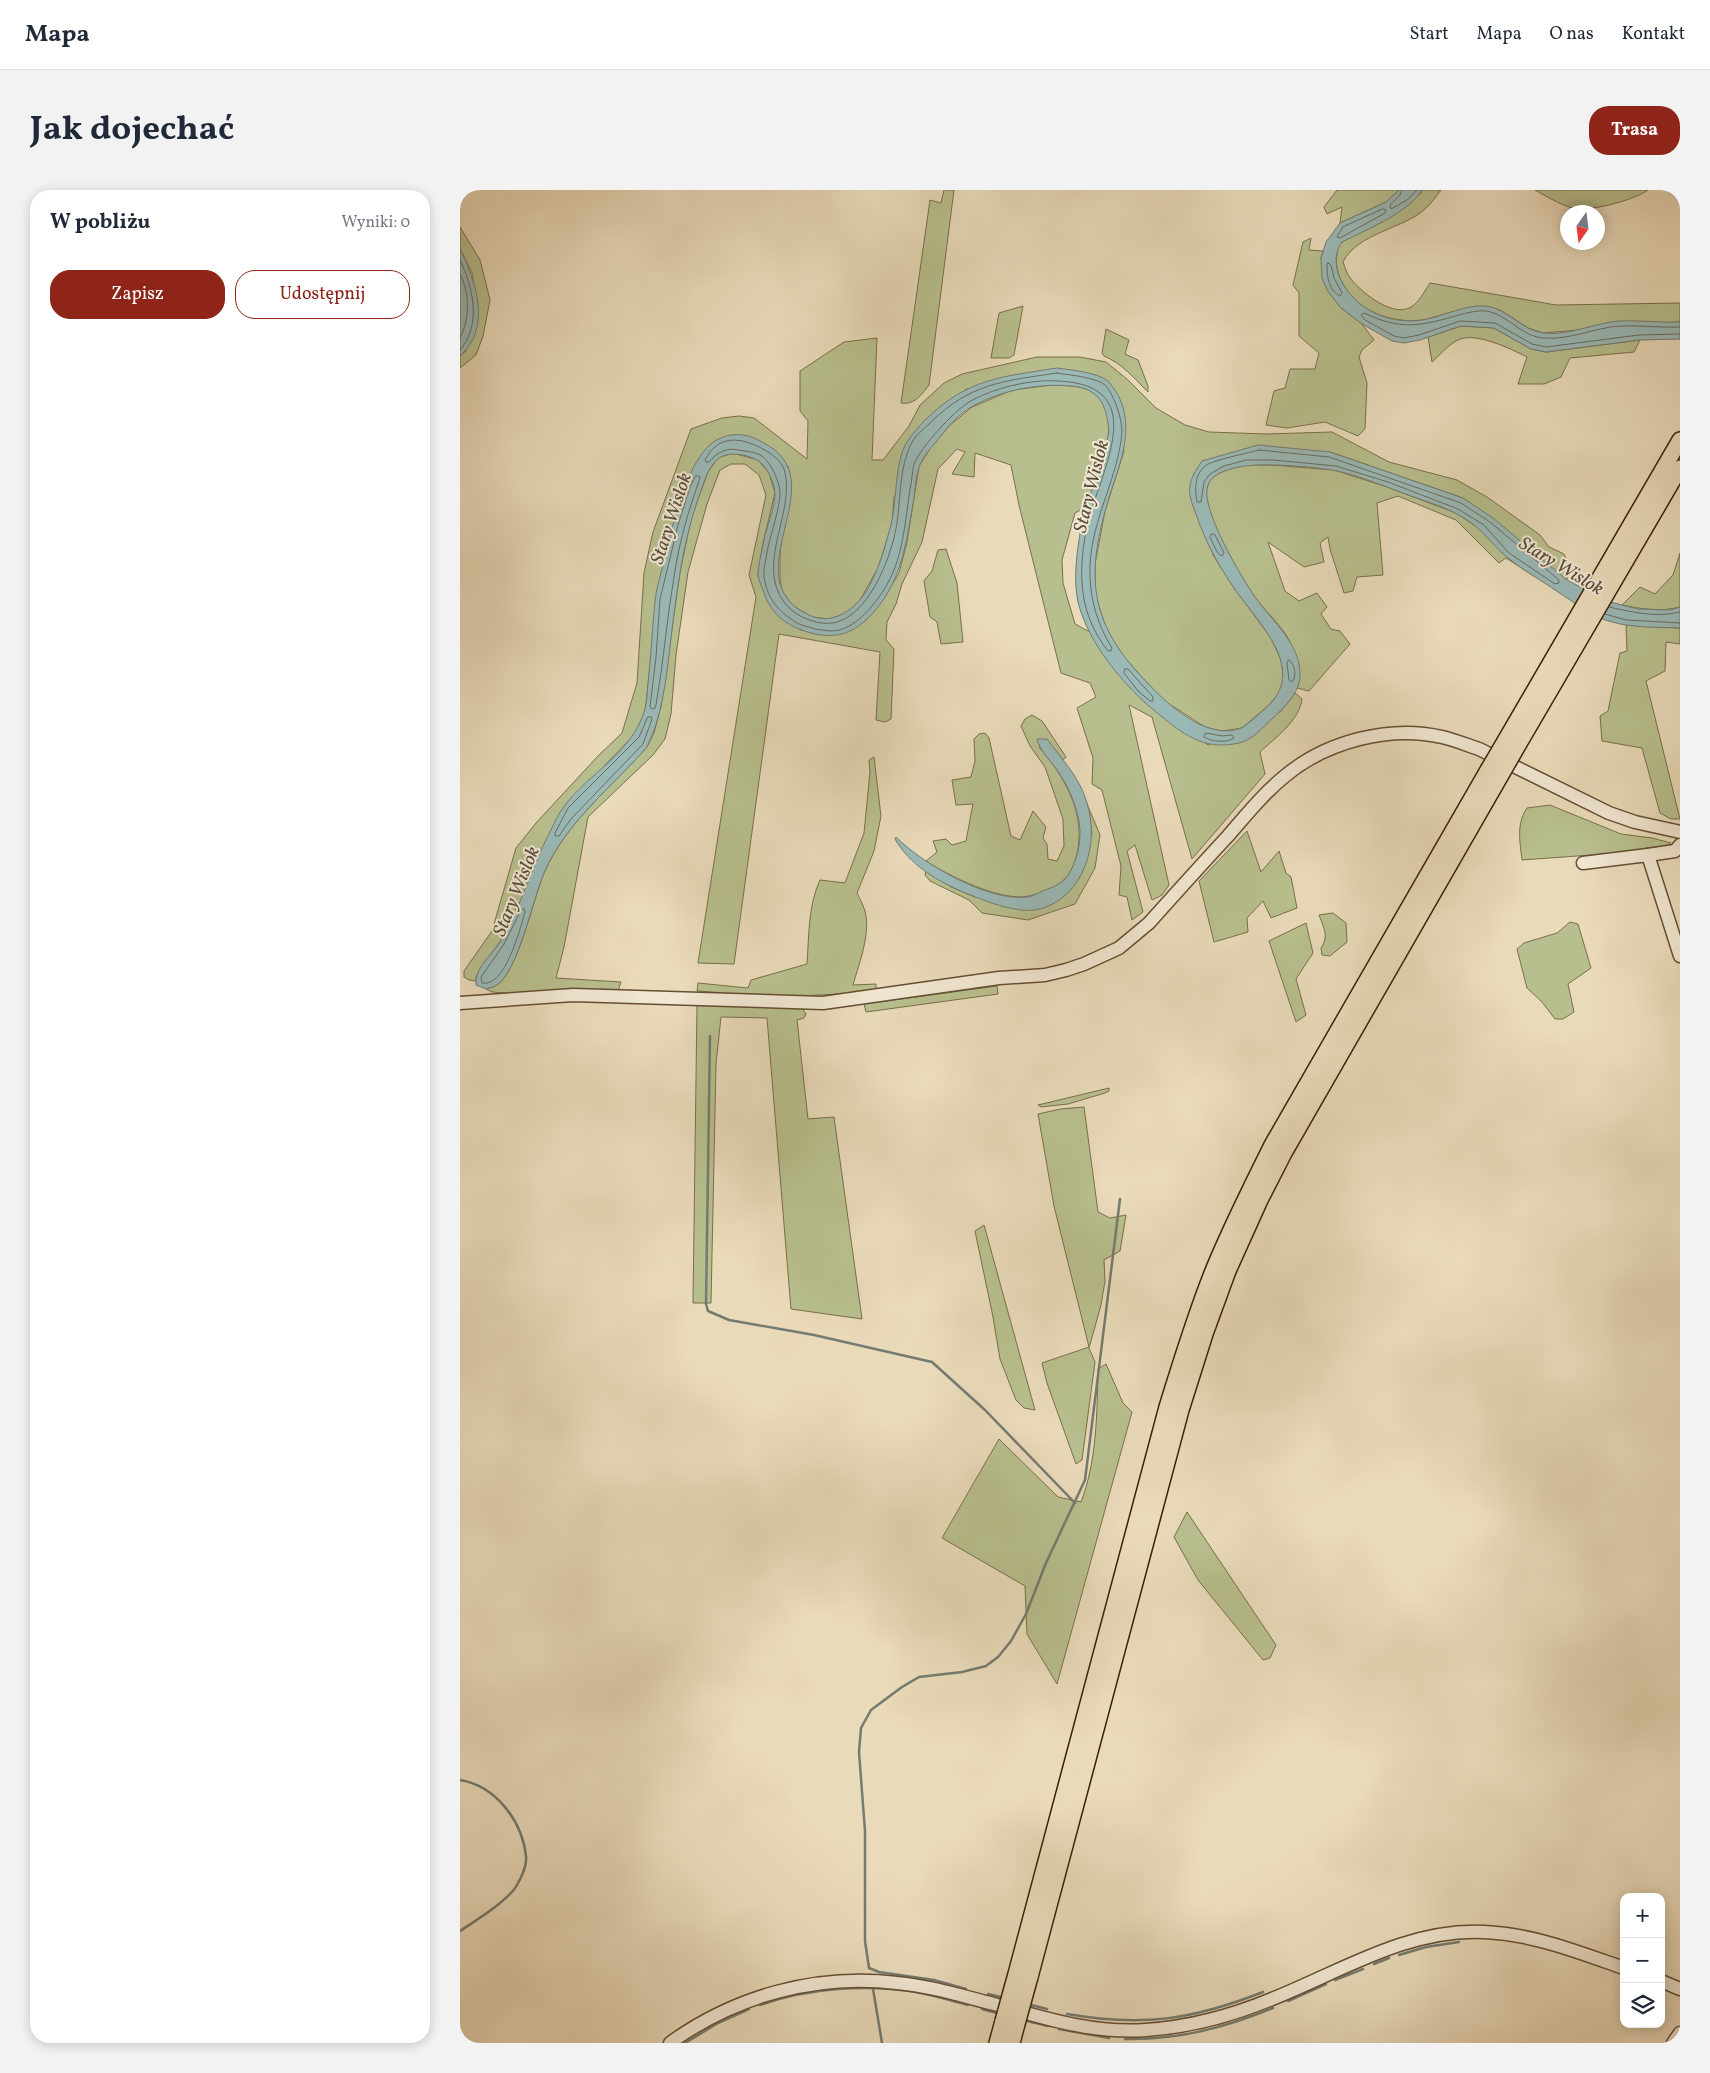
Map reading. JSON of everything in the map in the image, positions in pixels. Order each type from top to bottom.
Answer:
[{"type":"main road","points":[[1609,577],[1680,440]]},
{"type":"main road","points":[[998,2043],[1010,2023],[1181,1410],[1218,1298],[1256,1209],[1284,1153],[1511,744],[1609,577],[1680,468]]},
{"type":"main road","points":[[1010,2023],[1012,2043]]},
{"type":"street","points":[[460,1003],[573,995],[823,1003],[999,978],[1045,975],[1066,970],[1119,948],[1149,923],[1260,800],[1286,775],[1334,747],[1373,736],[1397,733],[1422,734],[1460,742],[1487,753],[1608,813],[1635,822],[1680,832]]},
{"type":"street","points":[[1583,863],[1648,856],[1674,851],[1680,845]]},
{"type":"street","points":[[1648,856],[1680,956]]},
{"type":"street","points":[[670,2043],[703,2021],[745,2002],[790,1988],[831,1982],[871,1981],[898,1983],[976,1999],[1081,2026],[1118,2031],[1144,2030],[1207,2022],[1240,2012],[1408,1941],[1445,1934],[1481,1931],[1509,1934],[1554,1943],[1620,1967]]},
{"type":"street","points":[[1665,1982],[1680,1988]]},
{"type":"street","points":[[1673,2043],[1680,2033]]},
{"type":"green space","points":[[944,190],[954,190],[929,385],[914,401],[901,403],[930,200],[941,203]]},
{"type":"green space","points":[[1337,190],[1399,190],[1386,202],[1340,223],[1342,207],[1327,214],[1324,207]]},
{"type":"green space","points":[[1422,190],[1441,190],[1428,206],[1417,215],[1370,237],[1350,252],[1343,262],[1347,273],[1362,291],[1387,307],[1404,310],[1411,307],[1430,283],[1556,305],[1680,303],[1680,322],[1543,333],[1528,328],[1500,310],[1457,311],[1423,320],[1409,321],[1378,315],[1362,306],[1347,292],[1339,276],[1336,262],[1338,247],[1342,242],[1421,193]]},
{"type":"green space","points":[[1535,190],[1648,190],[1634,197],[1605,205],[1564,205]]},
{"type":"green space","points":[[460,227],[480,260],[490,300],[483,336],[476,355],[460,368],[460,356],[466,351],[473,275],[460,249]]},
{"type":"green space","points":[[1311,238],[1309,250],[1323,251],[1321,258],[1340,307],[1362,324],[1374,340],[1362,350],[1359,357],[1367,383],[1365,429],[1358,436],[1325,422],[1287,428],[1266,425],[1274,391],[1285,388],[1290,369],[1315,369],[1319,353],[1299,336],[1299,293],[1293,285],[1303,242]]},
{"type":"green space","points":[[1023,306],[1014,355],[1009,358],[991,358],[999,313]]},
{"type":"green space","points":[[1461,326],[1494,328],[1531,349],[1546,352],[1640,340],[1634,352],[1570,358],[1561,377],[1544,384],[1518,384],[1527,357],[1482,339],[1463,338],[1456,341],[1432,362],[1428,337]]},
{"type":"green space","points":[[1106,329],[1129,340],[1125,354],[1138,360],[1148,386],[1148,392],[1123,367],[1102,353]]},
{"type":"green space","points":[[877,338],[872,460],[883,460],[909,426],[920,405],[944,383],[962,374],[1037,357],[1080,357],[1106,362],[1128,380],[1156,408],[1185,425],[1209,432],[1266,434],[1332,432],[1389,462],[1457,480],[1487,497],[1540,535],[1549,547],[1564,554],[1567,561],[1567,580],[1463,498],[1330,452],[1194,473],[1213,555],[1234,588],[1271,638],[1281,660],[1284,680],[1280,692],[1268,706],[1242,728],[1222,731],[1205,727],[1163,700],[1123,656],[1106,629],[1095,593],[1095,564],[1105,511],[1124,451],[1107,381],[966,389],[894,497],[892,524],[878,568],[860,600],[846,614],[828,619],[812,617],[793,606],[782,591],[780,550],[791,487],[788,466],[712,443],[704,452],[685,485],[651,657],[645,712],[635,734],[606,764],[516,909],[500,942],[484,963],[476,977],[476,981],[464,977],[464,971],[492,931],[516,848],[536,823],[622,733],[637,683],[644,573],[653,532],[691,429],[722,418],[739,416],[754,418],[807,459],[808,421],[800,411],[800,371],[844,342]]},
{"type":"green space","points":[[1052,385],[1077,387],[1091,391],[1102,401],[1107,414],[1109,429],[1103,462],[1088,506],[1075,513],[1062,560],[1063,583],[1075,624],[1090,632],[1100,649],[1208,745],[1281,711],[1295,693],[1302,699],[1297,714],[1292,721],[1260,752],[1265,774],[1192,859],[1152,717],[1129,705],[1169,885],[1162,895],[1152,900],[1135,845],[1127,851],[1143,912],[1132,920],[1127,897],[1119,895],[1121,866],[1102,790],[1092,784],[1093,758],[1077,708],[1096,697],[1090,683],[1061,673],[1019,505],[1011,465],[975,453],[974,477],[952,474],[965,452],[957,449],[938,469],[922,542],[887,622],[886,640],[894,649],[891,719],[885,722],[876,720],[880,652],[779,634],[734,964],[698,963],[756,597],[749,575],[766,495],[759,475],[745,464],[731,464],[720,470],[707,504],[688,572],[676,655],[671,714],[665,739],[653,755],[588,817],[564,947],[556,978],[621,982],[618,991],[531,995],[492,992],[486,989],[497,985],[505,977],[512,965],[544,873],[564,838],[590,806],[647,747],[654,733],[661,706],[680,572],[692,515],[708,472],[718,458],[733,453],[758,460],[769,473],[775,493],[763,543],[758,576],[800,630],[868,618],[882,601],[899,573],[907,542],[919,466],[931,447],[949,426],[972,407],[1012,390]]},
{"type":"green space","points":[[1246,465],[1273,465],[1334,470],[1387,487],[1456,513],[1480,529],[1506,556],[1534,576],[1506,558],[1499,563],[1456,520],[1398,496],[1377,503],[1383,575],[1357,577],[1353,591],[1344,593],[1328,537],[1320,543],[1324,562],[1304,567],[1268,542],[1285,591],[1299,601],[1317,593],[1327,607],[1321,614],[1331,629],[1340,631],[1350,644],[1309,691],[1297,688],[1297,663],[1289,640],[1243,580],[1219,535],[1208,508],[1206,493],[1211,480],[1232,468]]},
{"type":"green space","points":[[946,549],[957,583],[963,642],[941,644],[937,622],[930,617],[924,581],[932,571],[938,550]]},
{"type":"green space","points":[[1680,553],[1680,607],[1651,609],[1622,605],[1640,587],[1655,594],[1673,575]]},
{"type":"green space","points":[[1626,625],[1680,628],[1680,644],[1666,642],[1665,671],[1646,681],[1680,819],[1671,819],[1660,813],[1642,748],[1602,741],[1600,716],[1608,711],[1620,653],[1627,651]]},
{"type":"green space","points":[[1032,715],[1042,721],[1066,757],[1063,760],[1059,755],[1039,747],[1058,772],[1071,796],[1078,820],[1079,837],[1073,866],[1063,881],[1036,894],[1017,897],[990,892],[948,874],[926,861],[937,852],[933,841],[946,839],[952,845],[966,841],[973,804],[956,805],[952,780],[971,777],[975,761],[974,739],[979,734],[985,733],[989,738],[1011,836],[1020,840],[1033,811],[1046,827],[1043,838],[1047,844],[1048,859],[1057,861],[1064,846],[1063,819],[1045,767],[1030,746],[1021,726],[1025,719]]},
{"type":"green space","points":[[874,757],[881,816],[874,851],[857,893],[865,911],[866,929],[864,948],[853,985],[876,984],[876,992],[781,997],[697,991],[698,983],[748,988],[751,980],[807,964],[810,921],[816,890],[820,880],[845,883],[864,833],[870,772],[869,760]]},
{"type":"green space","points":[[1087,804],[1100,835],[1095,868],[1075,904],[1028,920],[982,913],[969,900],[930,881],[925,875],[926,871],[951,887],[975,897],[1059,900],[1092,833]]},
{"type":"green space","points":[[1550,805],[1621,834],[1652,838],[1671,843],[1605,854],[1522,860],[1520,827],[1527,808]]},
{"type":"green space","points":[[1247,831],[1261,872],[1279,851],[1286,873],[1291,877],[1297,908],[1271,918],[1263,901],[1247,918],[1248,932],[1214,942],[1199,881]]},
{"type":"green space","points":[[1333,913],[1346,923],[1347,942],[1330,956],[1322,955],[1321,948],[1325,936],[1319,915]]},
{"type":"green space","points":[[1570,922],[1578,924],[1591,968],[1568,984],[1574,1012],[1563,1019],[1555,1019],[1542,1002],[1527,988],[1517,949],[1524,943],[1557,933]]},
{"type":"green space","points":[[1306,923],[1313,953],[1296,979],[1306,1015],[1296,1022],[1269,941]]},
{"type":"green space","points":[[997,986],[998,994],[866,1012],[864,1004]]},
{"type":"green space","points":[[697,1005],[802,1008],[806,1014],[804,1018],[797,1020],[808,1119],[834,1117],[862,1319],[791,1309],[767,1018],[721,1017],[716,1064],[711,1303],[693,1303]]},
{"type":"green space","points":[[1109,1088],[1109,1091],[1105,1093],[1068,1104],[1041,1107],[1038,1105]]},
{"type":"green space","points":[[1084,1107],[1098,1212],[1110,1218],[1126,1215],[1120,1251],[1104,1260],[1105,1281],[1101,1305],[1089,1348],[1095,1362],[1082,1460],[1076,1464],[1047,1383],[1042,1363],[1089,1347],[1054,1206],[1038,1114],[1060,1109]]},
{"type":"green space","points":[[984,1225],[1035,1410],[1024,1408],[1016,1400],[1000,1359],[975,1231]]},
{"type":"green space","points":[[1106,1364],[1123,1403],[1132,1412],[1057,1684],[1027,1634],[1025,1586],[942,1538],[999,1439],[1058,1497],[1081,1502],[1093,1453],[1098,1369]]},
{"type":"green space","points":[[1187,1512],[1276,1645],[1270,1658],[1263,1660],[1198,1580],[1174,1537]]},
{"type":"water","points":[[1399,190],[1422,190],[1407,206],[1374,226],[1342,242],[1338,250],[1336,264],[1338,274],[1346,289],[1363,306],[1374,312],[1397,320],[1410,321],[1422,320],[1470,307],[1486,306],[1501,311],[1529,328],[1544,333],[1563,333],[1619,321],[1680,322],[1680,339],[1640,340],[1546,352],[1531,349],[1494,328],[1461,326],[1420,340],[1404,343],[1392,341],[1362,324],[1340,307],[1327,290],[1322,278],[1321,258],[1326,242],[1340,223],[1386,202]]},
{"type":"water","points":[[460,249],[475,290],[478,318],[476,332],[470,345],[460,356]]},
{"type":"water","points":[[1057,368],[1097,375],[1108,381],[1119,397],[1123,409],[1126,432],[1122,456],[1103,518],[1095,566],[1096,588],[1100,609],[1108,630],[1121,652],[1151,687],[1176,709],[1202,725],[1223,731],[1237,730],[1243,727],[1265,709],[1278,694],[1283,679],[1281,663],[1275,647],[1266,631],[1218,563],[1201,527],[1190,494],[1194,473],[1202,461],[1258,445],[1330,452],[1463,498],[1493,518],[1567,580],[1610,602],[1638,609],[1670,610],[1680,607],[1680,628],[1628,625],[1597,617],[1525,571],[1464,518],[1440,506],[1363,478],[1332,470],[1276,465],[1238,467],[1219,473],[1212,478],[1208,485],[1207,495],[1210,509],[1215,525],[1241,575],[1255,597],[1291,644],[1299,665],[1300,677],[1297,689],[1291,699],[1262,729],[1239,743],[1215,745],[1204,743],[1185,734],[1132,690],[1109,663],[1090,633],[1083,617],[1078,602],[1076,584],[1078,546],[1084,516],[1109,432],[1104,407],[1096,395],[1090,391],[1059,385],[1021,389],[984,400],[957,417],[922,460],[919,467],[905,547],[901,563],[888,593],[866,620],[855,629],[842,634],[815,634],[797,628],[782,620],[771,607],[766,599],[758,576],[759,563],[774,501],[774,486],[770,475],[761,462],[742,455],[731,454],[722,456],[708,471],[688,533],[680,570],[663,698],[647,747],[590,806],[553,855],[544,873],[518,950],[505,977],[497,985],[486,989],[476,985],[478,973],[507,929],[543,845],[561,811],[585,783],[629,741],[643,715],[647,699],[657,588],[680,500],[694,466],[702,453],[717,440],[727,436],[738,435],[749,436],[759,440],[773,448],[781,456],[787,465],[792,483],[778,566],[780,585],[790,601],[809,615],[828,619],[834,618],[845,613],[855,605],[873,579],[891,525],[901,456],[908,441],[925,420],[956,395],[971,387],[1002,377]]},
{"type":"water","points":[[1037,739],[1047,739],[1070,769],[1084,794],[1091,819],[1089,851],[1085,866],[1078,881],[1068,893],[1055,903],[1040,909],[1022,910],[1011,908],[953,888],[924,871],[901,848],[895,839],[896,837],[908,848],[939,869],[957,879],[994,894],[1028,897],[1063,881],[1069,874],[1076,859],[1080,841],[1079,822],[1074,802],[1068,789]]},
{"type":"waterway","points":[[710,1036],[706,1304],[708,1311],[729,1320],[814,1335],[932,1362],[985,1410],[1075,1503]]},
{"type":"waterway","points":[[966,1989],[934,1980],[879,1972],[869,1968],[865,1941],[865,1831],[859,1752],[861,1728],[871,1710],[919,1677],[962,1672],[986,1666],[998,1657],[1011,1641],[1026,1614],[1046,1563],[1085,1480],[1120,1199]]},
{"type":"waterway","points":[[460,1780],[485,1789],[505,1807],[519,1830],[526,1856],[525,1867],[513,1891],[491,1910],[460,1931]]},
{"type":"waterway","points":[[1399,1955],[1426,1947],[1459,1942]]},
{"type":"waterway","points":[[1374,1964],[1389,1958]]},
{"type":"waterway","points":[[1335,1980],[1363,1969]]},
{"type":"waterway","points":[[1288,2001],[1326,1984]]},
{"type":"waterway","points":[[760,2005],[817,1991],[857,1988],[916,1992],[968,2005]]},
{"type":"waterway","points":[[873,1989],[882,2043]]},
{"type":"waterway","points":[[1067,2014],[1119,2020],[1166,2018],[1190,2015],[1213,2009],[1263,1992]]},
{"type":"waterway","points":[[988,1994],[1005,1998]]},
{"type":"waterway","points":[[1027,2004],[1047,2009]]},
{"type":"waterway","points":[[1125,2039],[1182,2035],[1219,2027],[1273,2008]]},
{"type":"waterway","points":[[685,2043],[718,2023],[749,2009]]},
{"type":"waterway","points":[[982,2009],[1000,2014]]},
{"type":"waterway","points":[[1023,2020],[1048,2026]]},
{"type":"waterway","points":[[1059,2029],[1109,2038]]},
{"type":"water label","name":"Stary Wislok","points":[[1090,486]]},
{"type":"water label","name":"Stary Wislok","points":[[670,518]]},
{"type":"water label","name":"Stary Wislok","points":[[1562,565]]},
{"type":"water label","name":"Stary Wislok","points":[[515,891]]}]
